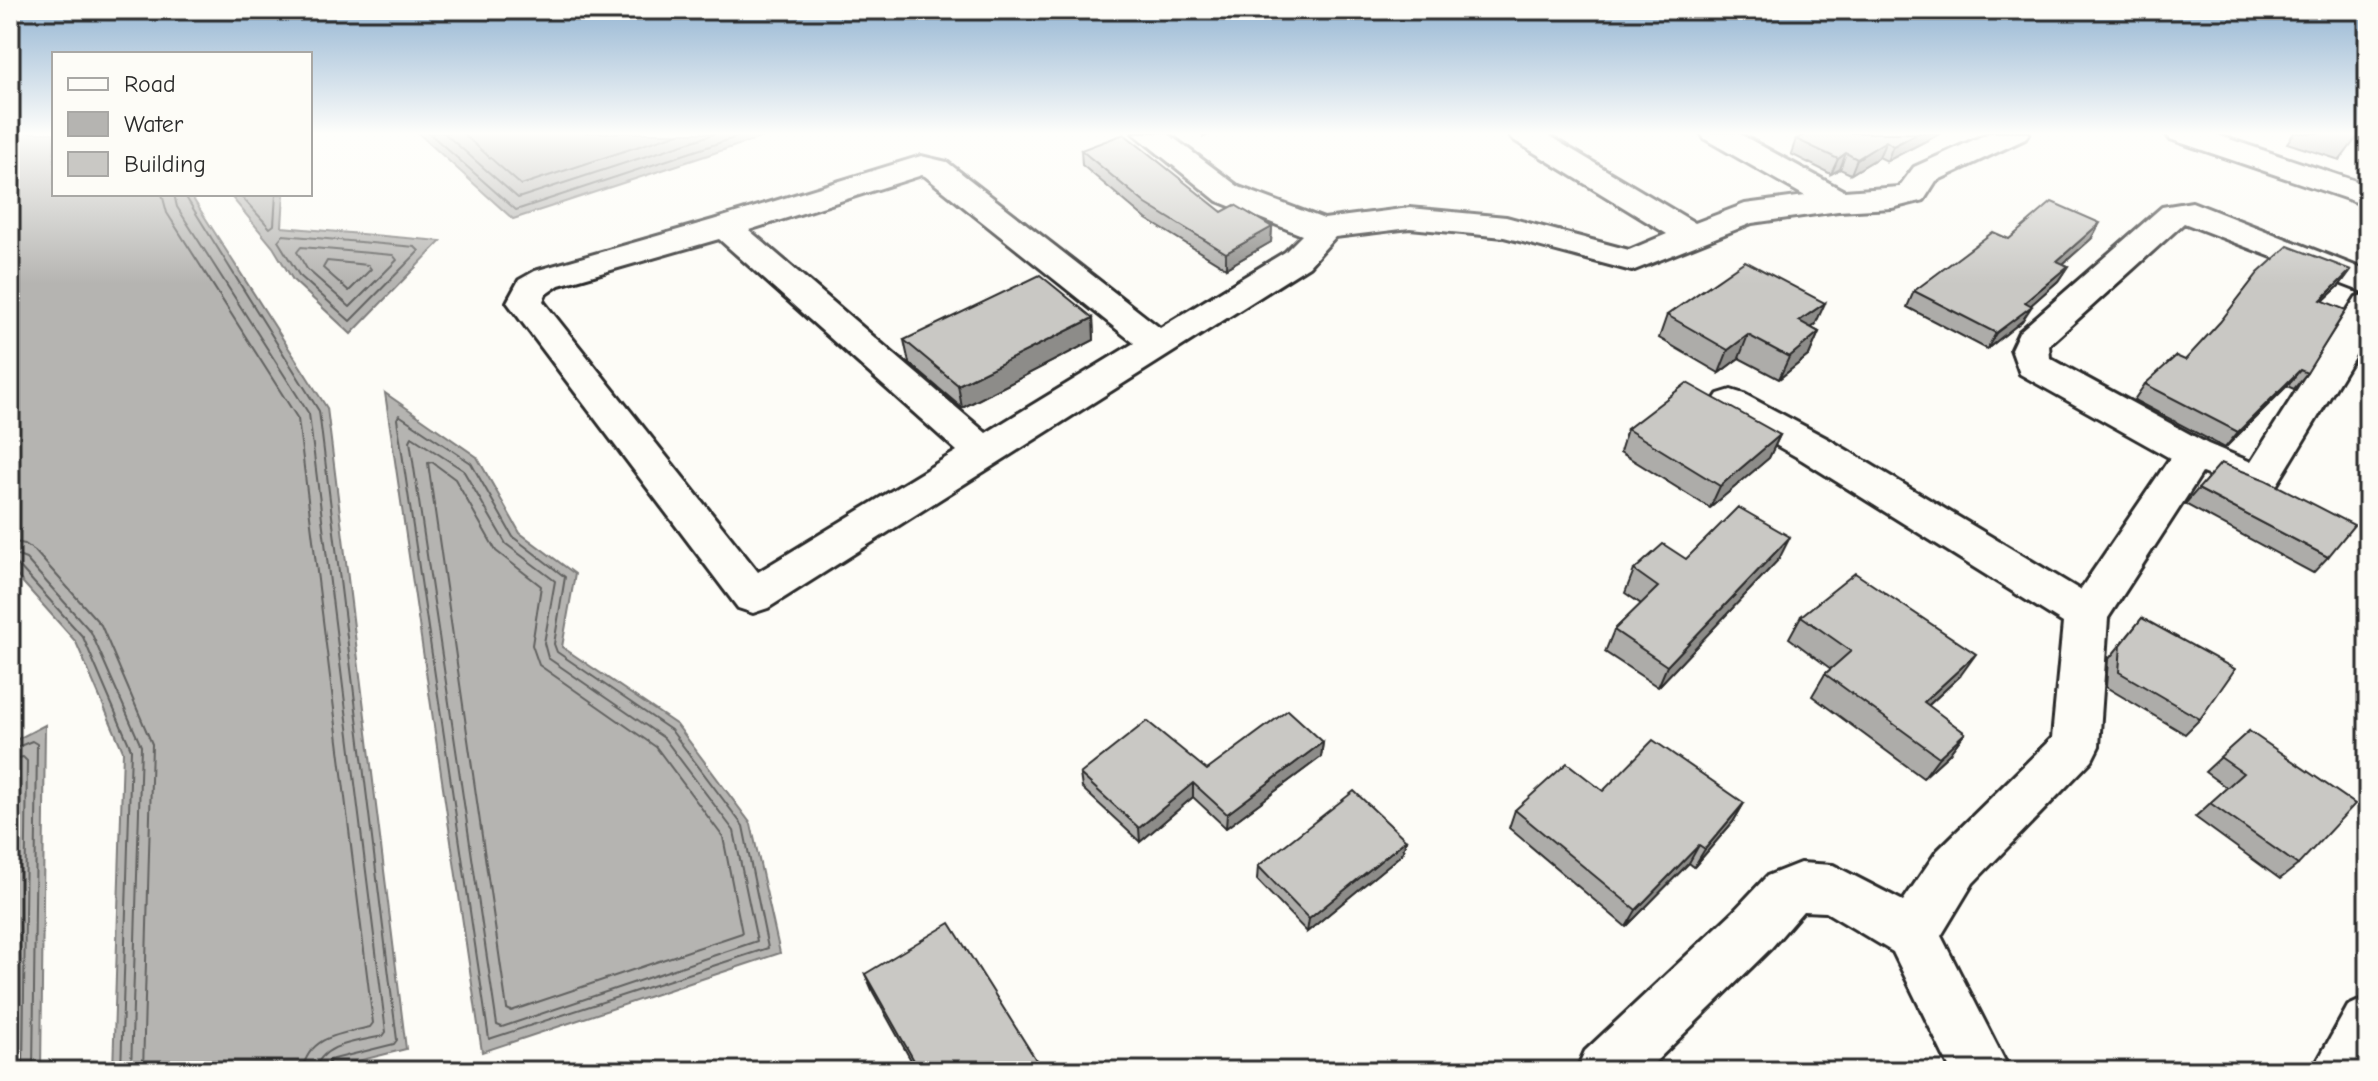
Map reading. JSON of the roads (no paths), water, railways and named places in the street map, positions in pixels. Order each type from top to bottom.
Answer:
[{"type":"street","points":[[857,183],[725,227],[547,278],[531,288],[525,302],[753,596],[1297,259],[1318,239],[1321,229]]},
{"type":"street","points":[[951,183],[1159,345]]},
{"type":"street","points":[[1214,183],[1228,194],[1321,229],[1410,218],[1506,227],[1632,261],[1745,214],[1838,201],[1892,198],[1913,193],[1916,183]]},
{"type":"street","points":[[1606,183],[1691,235]]},
{"type":"street","points":[[1807,183],[1838,201]]},
{"type":"street","points":[[2331,183],[2368,196]]},
{"type":"street","points":[[2368,283],[2192,212],[2174,214],[2032,340],[2029,349],[2033,365],[2194,454],[2259,481],[2368,305]]},
{"type":"street","points":[[725,227],[983,452]]},
{"type":"street","points":[[1731,403],[1816,450],[2086,615]]},
{"type":"street","points":[[1912,934],[1955,867],[2075,746],[2086,615],[2194,454]]},
{"type":"street","points":[[1605,1071],[1752,930],[1785,893],[1800,887],[1833,889],[1912,934],[1981,1071]]},
{"type":"street","points":[[2341,1071],[2368,1025]]},
{"type":"water","points":[[10,183],[52,183],[52,196],[191,196],[327,408],[406,1049],[318,1071],[113,1071],[123,751],[76,642],[10,568]]},
{"type":"water","points":[[474,183],[621,183],[513,219]]},
{"type":"water","points":[[231,196],[284,196],[282,227],[441,241],[351,334],[293,280],[273,247]]},
{"type":"water","points":[[385,393],[477,457],[520,533],[575,574],[562,647],[677,725],[751,824],[780,953],[482,1052]]},
{"type":"water","points":[[45,725],[41,1071],[10,1071],[10,743]]}]
